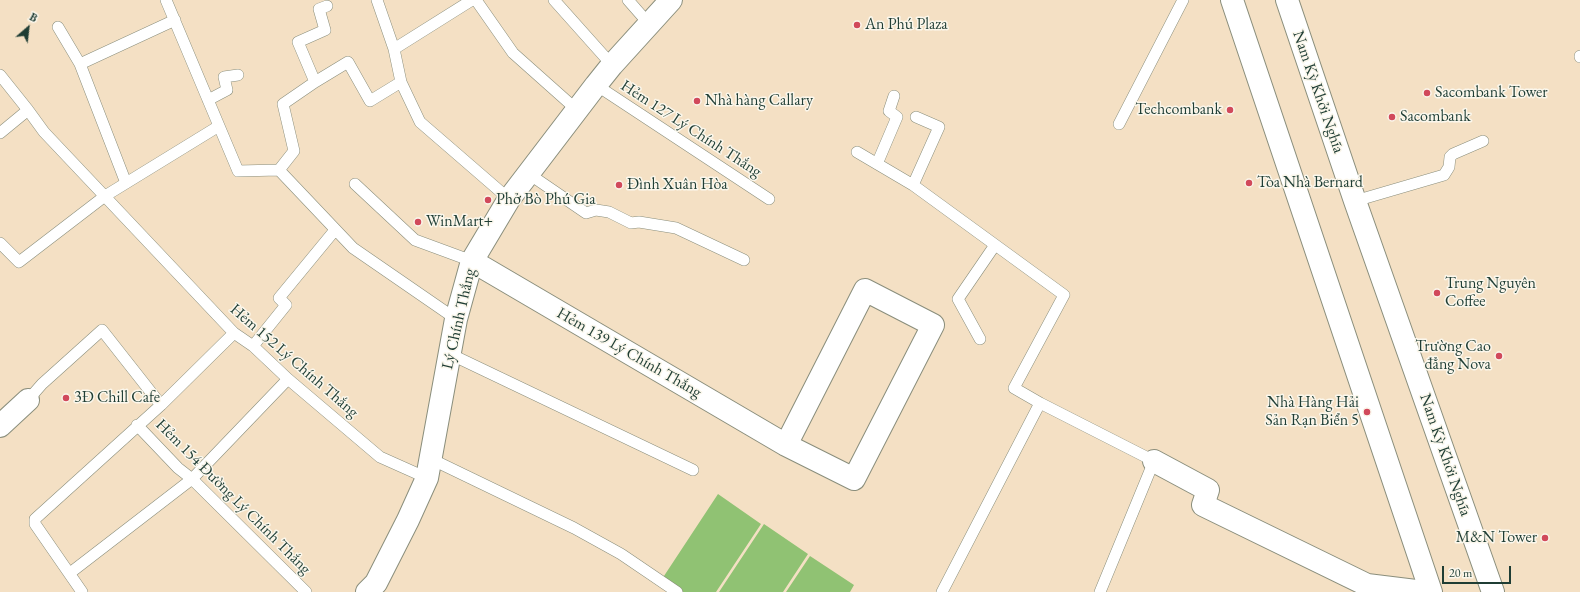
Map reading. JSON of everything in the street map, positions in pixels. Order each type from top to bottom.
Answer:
[{"type":"main road","name":"Lý Chính Thắng","points":[[367,592],[376,583],[408,520],[429,468],[456,319],[472,260],[509,199],[596,85],[612,65],[672,0]]},
{"type":"main road","points":[[1232,0],[1431,592]]},
{"type":"main road","name":"Nam Kỳ Khởi Nghĩa","points":[[1287,0],[1355,201],[1493,592]]},
{"type":"main road","name":"Hẻm 139 Lý Chính Thắng","points":[[472,260],[786,445],[854,479],[933,325],[864,290],[786,445]]},
{"type":"main road","points":[[0,426],[28,400]]},
{"type":"main road","points":[[1154,460],[1208,490],[1203,505],[1361,588],[1424,592]]},
{"type":"lane","points":[[166,0],[219,126],[226,139],[238,171],[279,170],[353,248],[456,319]]},
{"type":"lane","points":[[377,0],[394,49],[401,82],[420,122],[509,199]]},
{"type":"lane","points":[[394,49],[472,0]]},
{"type":"lane","points":[[476,0],[513,53],[577,110]]},
{"type":"lane","points":[[554,0],[612,65]]},
{"type":"lane","points":[[628,0],[649,24]]},
{"type":"lane","points":[[1119,124],[1183,0]]},
{"type":"lane","points":[[315,82],[298,42],[325,30],[319,9],[327,6]]},
{"type":"lane","points":[[80,64],[175,20]]},
{"type":"lane","points":[[58,26],[80,64],[126,183]]},
{"type":"lane","points":[[279,170],[294,151],[283,104],[348,62],[370,101],[401,82]]},
{"type":"lane","name":"Hẻm 152 Lý Chính Thắng","points":[[0,75],[44,132],[234,333],[253,346],[288,379],[380,457],[429,468],[574,528],[621,554],[677,592]]},
{"type":"lane","points":[[208,100],[227,90],[224,78],[238,75]]},
{"type":"lane","name":"Hẻm 127 Lý Chính Thắng","points":[[596,85],[768,199]]},
{"type":"lane","points":[[877,164],[897,117],[888,111],[894,96]]},
{"type":"lane","points":[[0,133],[28,110]]},
{"type":"lane","points":[[913,185],[939,127],[916,117]]},
{"type":"lane","points":[[0,243],[19,262],[105,196],[219,126]]},
{"type":"lane","points":[[1355,201],[1444,175],[1449,167],[1450,157],[1453,154],[1484,141]]},
{"type":"lane","points":[[857,152],[913,185],[1064,295],[1014,388],[1040,403],[1154,460],[1100,592]]},
{"type":"lane","points":[[529,174],[586,214],[596,210],[609,212],[631,223],[639,222],[676,228],[744,260]]},
{"type":"lane","points":[[355,184],[415,240],[472,260]]},
{"type":"lane","points":[[253,346],[286,305],[280,298],[335,230]]},
{"type":"lane","points":[[980,339],[958,299],[996,245]]},
{"type":"lane","points":[[28,400],[42,384],[102,330],[161,405]]},
{"type":"lane","points":[[82,592],[35,524],[36,519],[137,425],[161,405],[234,333]]},
{"type":"lane","points":[[450,354],[693,470]]},
{"type":"lane","points":[[70,573],[192,479],[288,379]]},
{"type":"lane","points":[[942,592],[1040,403]]},
{"type":"lane","name":"Hẻm 154 Đường Lý Chính Thắng","points":[[137,425],[178,468],[192,479],[306,592]]},
{"type":"green space","points":[[718,494],[761,524],[716,592],[682,592],[662,579]]},
{"type":"green space","points":[[764,524],[808,554],[783,592],[719,592]]},
{"type":"green space","points":[[810,556],[854,585],[850,592],[786,592]]},
{"type":"place","name":"An Phú Plaza","points":[[857,25]]},
{"type":"place","name":"Sacombank Tower","points":[[1427,93]]},
{"type":"place","name":"Nhà hàng Callary","points":[[697,101]]},
{"type":"place","name":"Techcombank","points":[[1230,110]]},
{"type":"place","name":"Sacombank","points":[[1392,117]]},
{"type":"place","name":"Tòa Nhà Bernard","points":[[1249,183]]},
{"type":"place","name":"Đình Xuân Hòa","points":[[619,185]]},
{"type":"place","name":"Phở Bò Phú Gia","points":[[488,200]]},
{"type":"place","name":"WinMart+","points":[[418,222]]},
{"type":"place","name":"Trung Nguyên Coffee","points":[[1437,293]]},
{"type":"place","name":"Trường Cao đẳng Nova","points":[[1499,356]]},
{"type":"place","name":"3Đ Chill Cafe","points":[[66,398]]},
{"type":"place","name":"Nhà Hàng Hải Sản Rạn Biển 5","points":[[1367,412]]},
{"type":"place","name":"M&N Tower","points":[[1545,538]]}]
